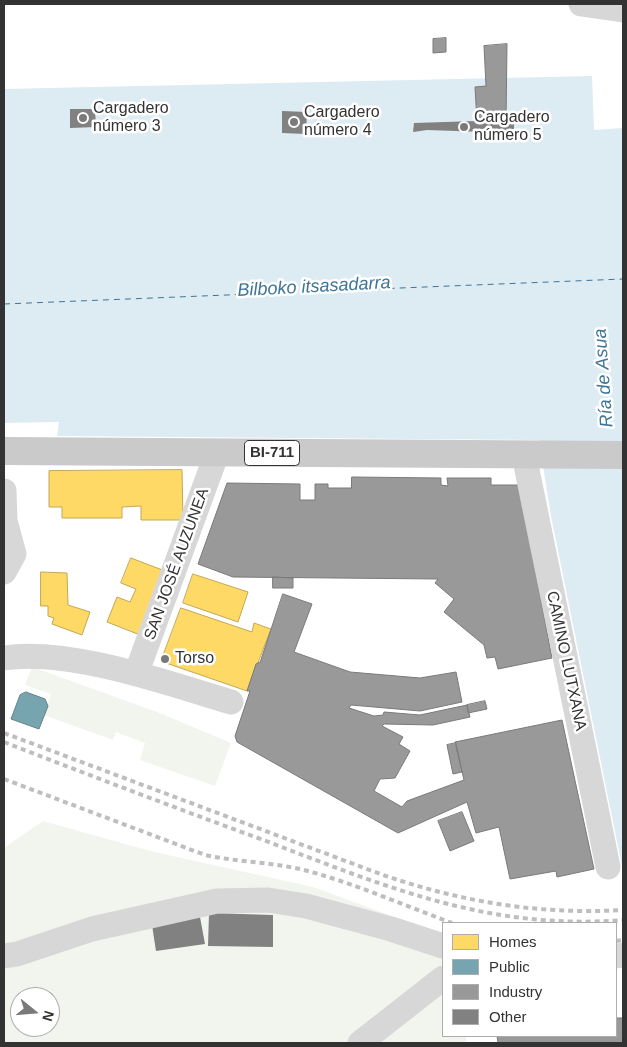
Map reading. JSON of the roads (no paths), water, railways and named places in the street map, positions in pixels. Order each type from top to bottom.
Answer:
[{"type":"main road","name":"BI-711","points":[[4,451],[623,455]]},
{"type":"street","points":[[580,4],[623,10]]},
{"type":"street","name":"SAN JOSÉ AUZUNEA","points":[[136,674],[217,453]]},
{"type":"street","name":"CAMINO LUTXANA","points":[[533,455],[608,866]]},
{"type":"street","points":[[4,491],[5,521],[14,554],[4,572]]},
{"type":"street","points":[[4,658],[47,657],[136,674],[231,702]]},
{"type":"street","points":[[4,956],[17,954],[92,929],[208,903],[260,900],[306,906],[392,929],[442,946]]},
{"type":"street","points":[[360,1043],[442,979]]},
{"type":"water","points":[[592,76],[594,130],[623,128],[623,871],[551,516],[539,440],[57,436],[59,422],[4,423],[4,89]]},
{"type":"railway","points":[[4,733],[383,875],[442,893],[531,908],[592,911],[623,910]]},
{"type":"railway","points":[[4,742],[348,872],[436,901],[480,911],[526,918],[573,922],[623,920]]},
{"type":"railway","points":[[4,779],[205,855],[279,865],[323,875],[449,922]]},
{"type":"railway","points":[[617,941],[623,940]]},
{"type":"place","name":"Cargadero número 3","points":[[83,118]]},
{"type":"place","name":"Cargadero número 4","points":[[294,122]]},
{"type":"place","name":"Cargadero número 5","points":[[464,127]]},
{"type":"place","name":"Torso","points":[[165,659]]},
{"type":"water label","name":"Bilboko itsasadarra","points":[[314,287]]},
{"type":"water label","name":"Ría de Asua","points":[[604,378]]}]
